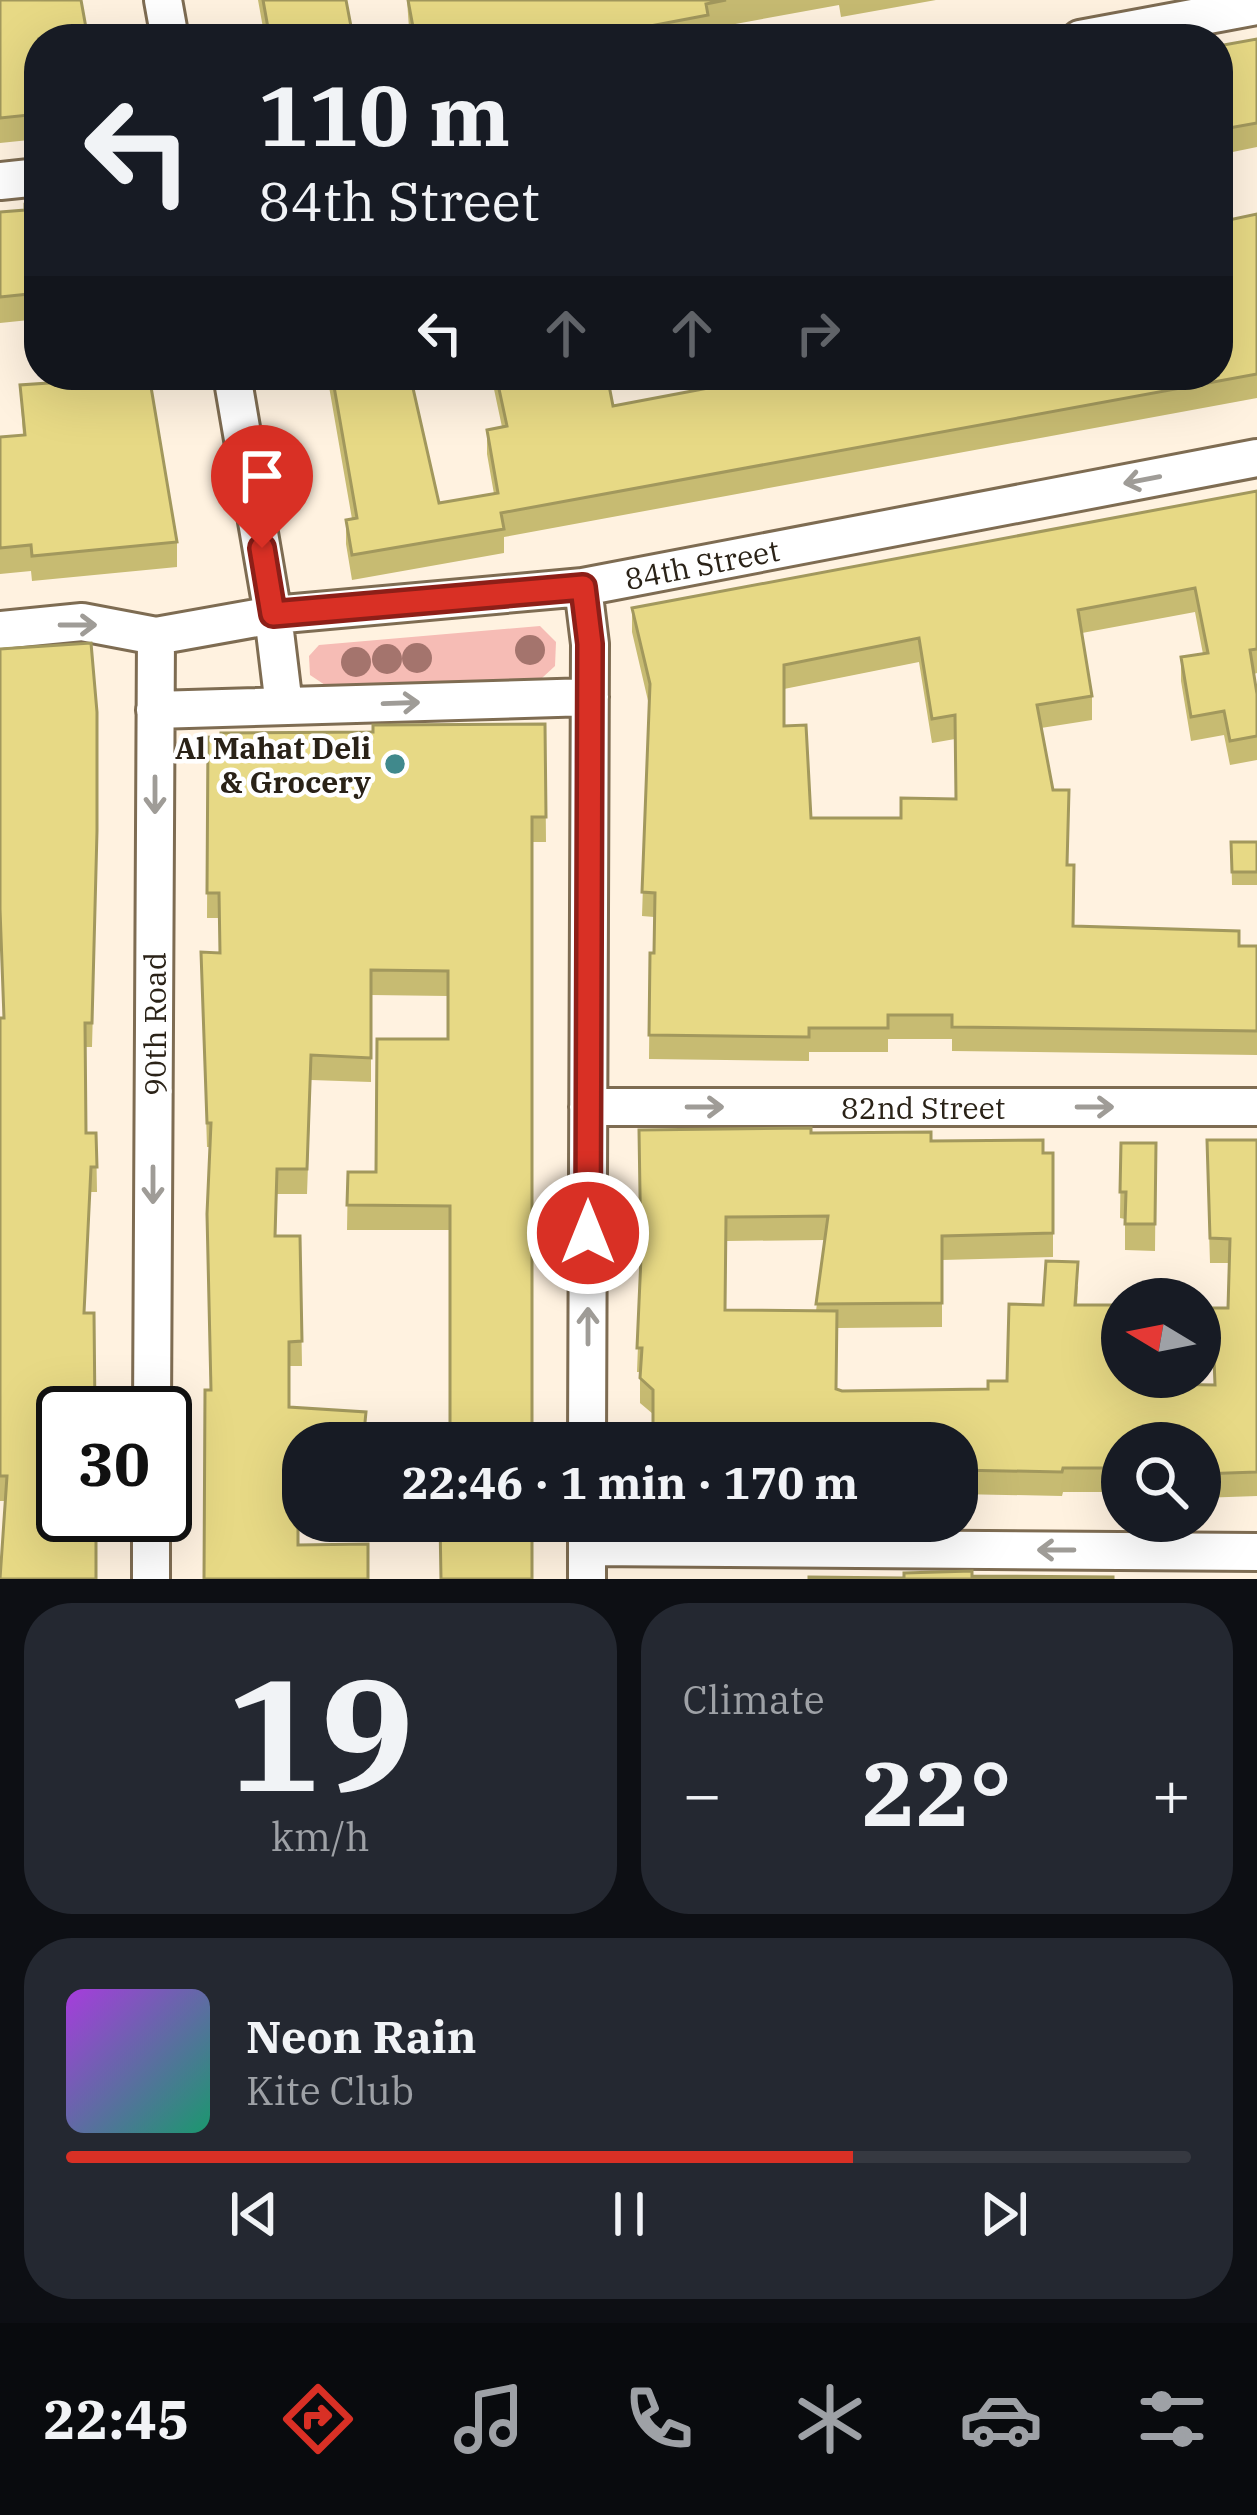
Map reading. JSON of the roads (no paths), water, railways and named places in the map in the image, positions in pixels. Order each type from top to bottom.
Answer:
[{"type":"street","points":[[1160,24],[1257,6]]},
{"type":"street","points":[[235,390],[284,706]]},
{"type":"street","name":"84th Street","points":[[0,631],[82,622],[155,636],[273,614],[583,587],[1257,458]]},
{"type":"street","points":[[583,587],[589,618],[590,697],[587,1422]]},
{"type":"street","name":"90th Road","points":[[152,1386],[155,636]]},
{"type":"street","points":[[155,710],[590,697]]},
{"type":"street","name":"82nd Street","points":[[588,1107],[1257,1107]]},
{"type":"street","points":[[151,1542],[151,1579]]},
{"type":"street","points":[[587,1549],[1257,1552]]},
{"type":"place","name":"Al Mahat Deli & Grocery","points":[[395,764]]}]
